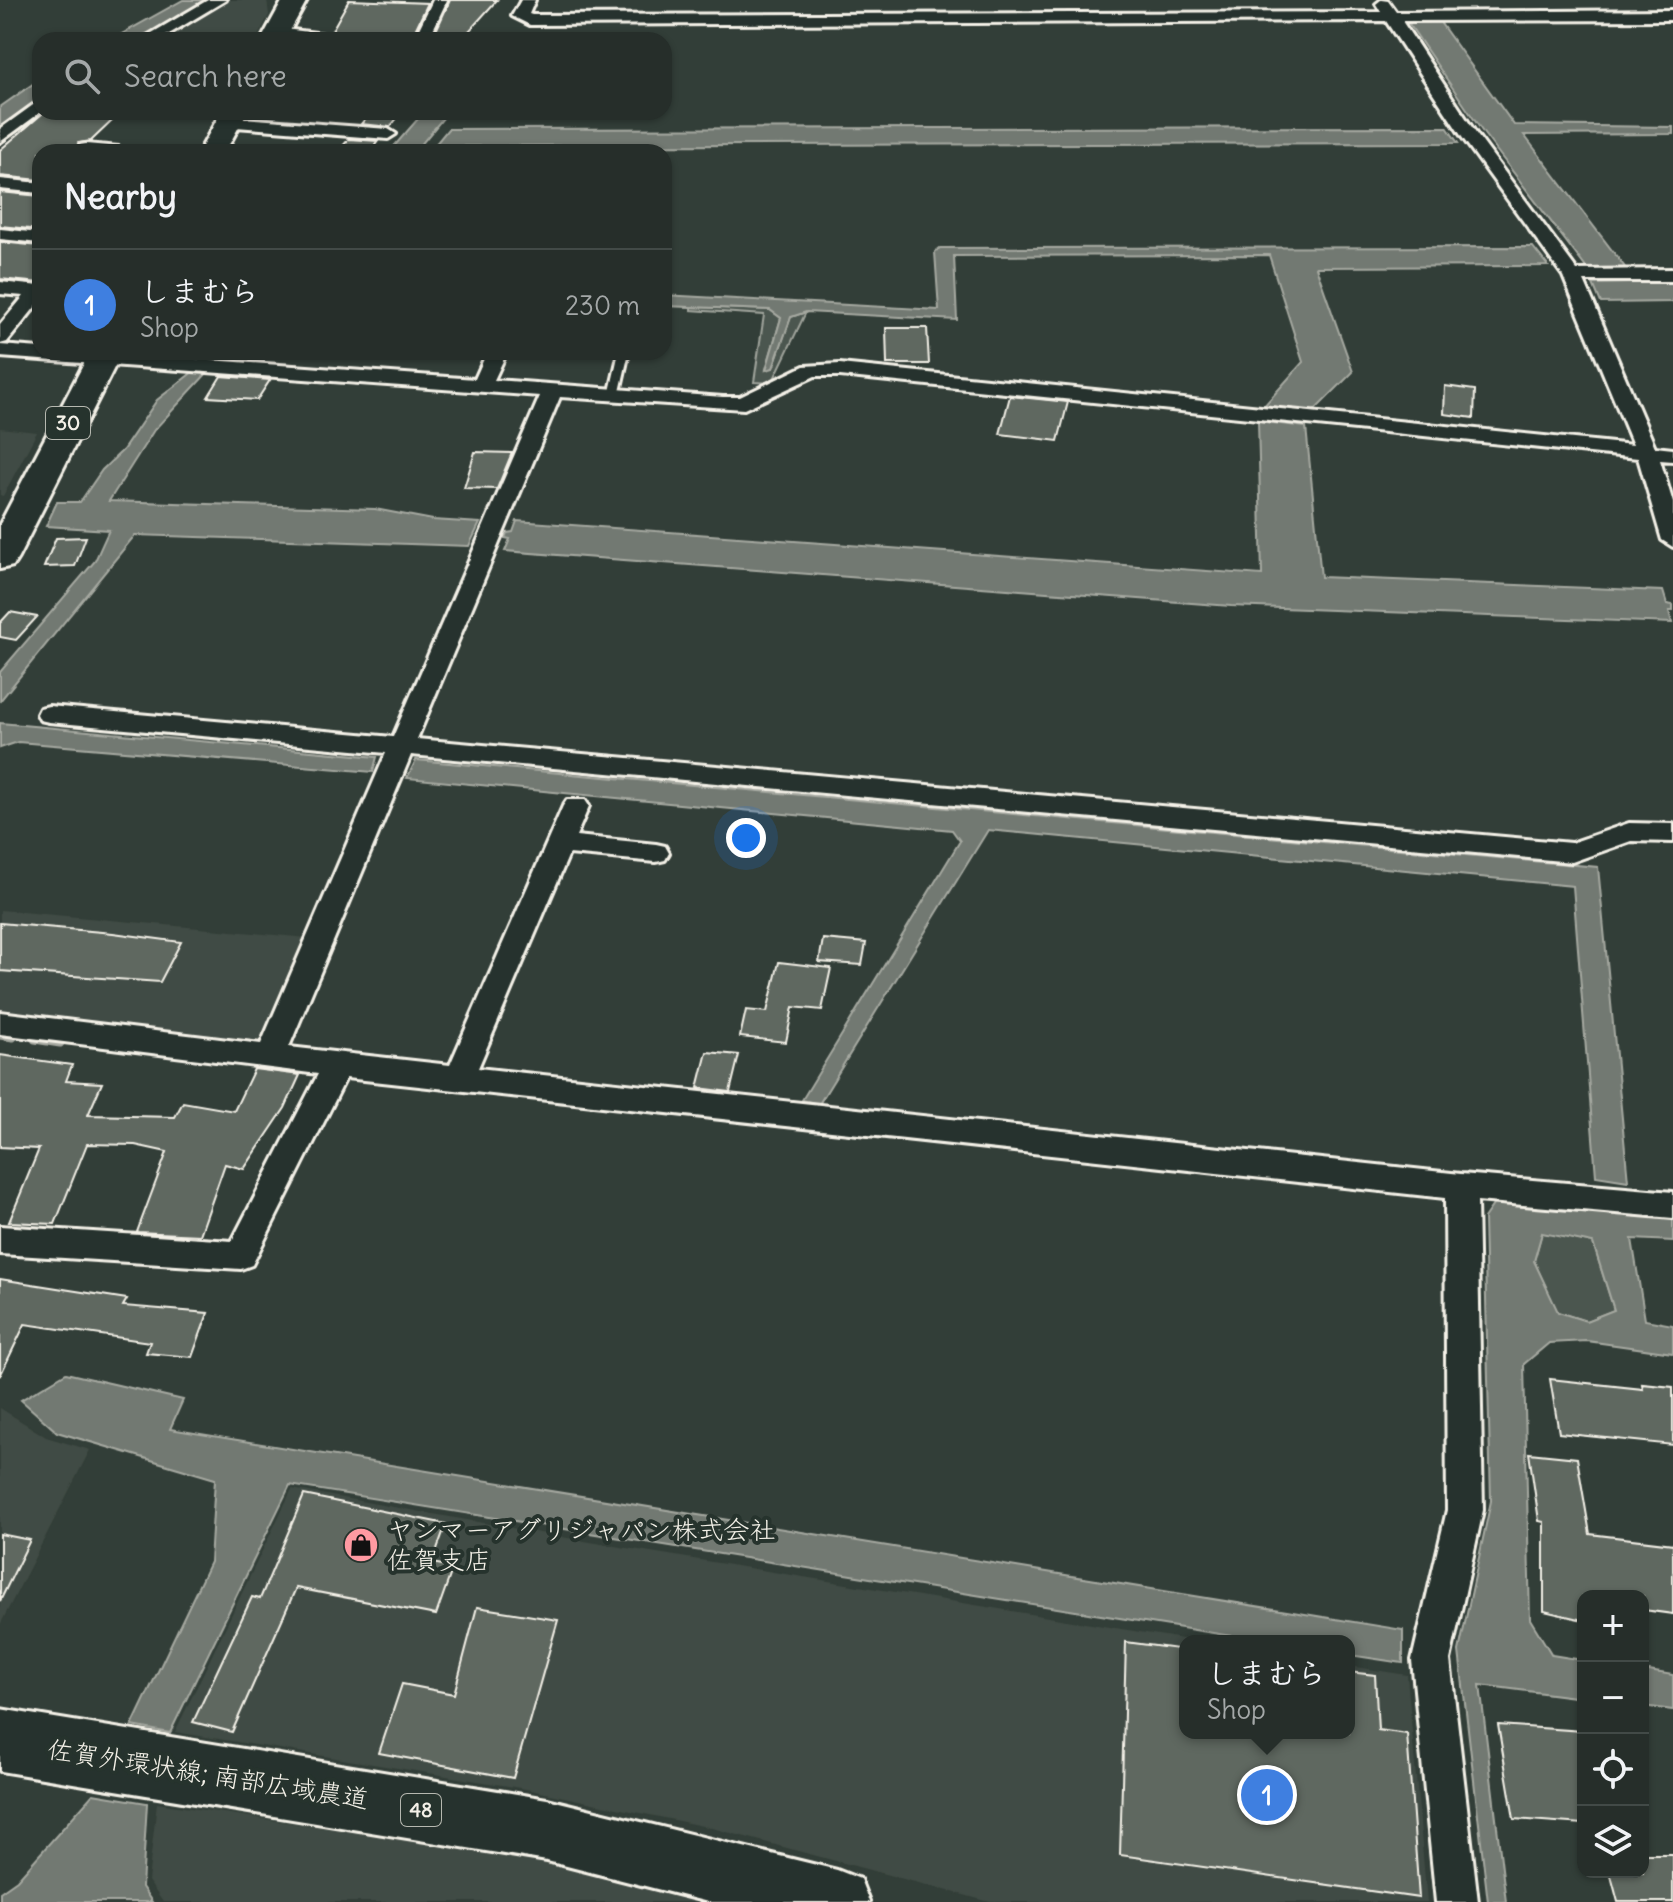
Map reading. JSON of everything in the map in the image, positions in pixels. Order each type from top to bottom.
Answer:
[{"type":"main road","points":[[278,32],[295,0]]},
{"type":"main road","points":[[217,144],[230,120]]},
{"type":"main road","name":"30","points":[[4,543],[102,360]]},
{"type":"main road","name":"佐賀外環状線; 南部広域農道","points":[[0,1740],[547,1830],[837,1902]]},
{"type":"street","points":[[162,32],[219,0]]},
{"type":"street","points":[[427,29],[440,0]]},
{"type":"street","points":[[528,0],[520,16],[523,19],[1385,8],[1673,15]]},
{"type":"street","points":[[1385,8],[1470,137],[1572,276],[1648,455],[1673,540]]},
{"type":"street","points":[[0,137],[32,111]]},
{"type":"street","points":[[260,120],[388,134]]},
{"type":"street","points":[[0,184],[32,187]]},
{"type":"street","points":[[0,234],[32,237]]},
{"type":"street","points":[[1572,276],[1673,275]]},
{"type":"street","points":[[0,288],[32,291]]},
{"type":"street","points":[[0,338],[32,298]]},
{"type":"street","points":[[0,351],[32,353]]},
{"type":"street","points":[[153,360],[481,387],[744,403],[768,394],[796,375],[840,370],[1648,455],[1673,455]]},
{"type":"street","points":[[481,387],[493,360]]},
{"type":"street","points":[[270,1057],[552,392]]},
{"type":"street","points":[[49,714],[1572,853],[1629,832],[1673,833]]},
{"type":"street","points":[[459,1078],[576,806]]},
{"type":"street","points":[[559,844],[656,853]]},
{"type":"street","points":[[0,1023],[338,1065],[1461,1187],[1673,1205]]},
{"type":"street","points":[[0,1240],[241,1255],[338,1065]]},
{"type":"street","points":[[1457,1902],[1431,1660],[1465,1510],[1461,1187]]},
{"type":"lane","points":[[614,396],[622,360]]},
{"type":"shaded area","points":[[183,0],[208,0],[152,32],[125,32]]},
{"type":"shaded area","points":[[228,0],[267,0],[269,15],[260,32],[170,32]]},
{"type":"shaded area","points":[[1407,21],[1439,21],[1514,125],[1673,127],[1673,134],[1524,135],[1627,270],[1587,269],[1484,134]]},
{"type":"shaded area","points":[[32,85],[32,103],[0,129],[0,107]]},
{"type":"shaded area","points":[[417,120],[441,120],[422,144],[396,144]]},
{"type":"shaded area","points":[[1447,127],[1458,143],[436,144],[448,129]]},
{"type":"shaded area","points":[[1533,247],[1548,266],[1316,267],[1353,372],[1313,412],[1263,407],[1303,362],[1269,255],[954,256],[957,320],[806,312],[791,317],[773,368],[766,370],[781,318],[770,310],[672,306],[672,295],[939,310],[935,252],[940,248]]},
{"type":"shaded area","points":[[1673,282],[1673,302],[1601,303],[1593,284]]},
{"type":"shaded area","points":[[691,307],[770,310],[781,318],[766,369],[773,368],[791,317],[806,312],[772,383],[754,382],[764,315],[691,310]]},
{"type":"shaded area","points":[[194,371],[208,372],[154,430],[109,501],[375,509],[433,520],[480,523],[469,546],[135,535],[0,701],[0,672],[95,561],[109,530],[46,526],[57,502],[80,502],[102,470],[123,450],[157,400]]},
{"type":"shaded area","points":[[1258,421],[1306,427],[1321,577],[1663,591],[1667,604],[1673,605],[1673,611],[1669,611],[1672,623],[1231,606],[505,551],[510,539],[505,538],[507,533],[513,532],[517,521],[1262,575]]},
{"type":"shaded area","points":[[0,428],[37,432],[3,496],[0,495]]},
{"type":"shaded area","points":[[0,723],[377,757],[373,772],[18,742],[0,748]]},
{"type":"shaded area","points":[[416,760],[1598,867],[1628,1181],[1596,1176],[1573,886],[988,830],[819,1104],[802,1100],[960,841],[952,830],[407,778]]},
{"type":"shaded area","points":[[0,910],[308,938],[263,1047],[0,1012]]},
{"type":"shaded area","points":[[1495,1202],[1673,1217],[1673,1241],[1632,1239],[1645,1320],[1673,1325],[1673,1353],[1587,1341],[1549,1343],[1524,1364],[1530,1619],[1552,1655],[1577,1659],[1577,1697],[1480,1685],[1506,1902],[1488,1902],[1459,1651],[1491,1501],[1484,1218]],"holes":[[[1542,1233],[1593,1243],[1614,1310],[1586,1321],[1558,1312],[1534,1261]]]},
{"type":"shaded area","points":[[1542,1232],[1593,1243],[1614,1310],[1586,1321],[1557,1312],[1534,1261]]},
{"type":"shaded area","points":[[66,1373],[183,1400],[170,1429],[1403,1630],[1403,1663],[1355,1656],[1355,1635],[1226,1635],[290,1485],[170,1733],[132,1726],[210,1562],[215,1479],[57,1432],[21,1400]]},
{"type":"shaded area","points":[[0,1408],[46,1437],[90,1450],[0,1625]]},
{"type":"shaded area","points":[[292,1489],[590,1542],[1179,1638],[1179,1739],[1355,1739],[1355,1667],[1407,1675],[1427,1902],[990,1902],[712,1828],[526,1789],[175,1732]]},
{"type":"shaded area","points":[[1649,1671],[1673,1675],[1673,1710],[1649,1707]]},
{"type":"shaded area","points":[[93,1794],[147,1803],[142,1887],[152,1902],[0,1902],[0,1892],[17,1880]]},
{"type":"shaded area","points":[[157,1803],[502,1854],[624,1877],[712,1902],[163,1902],[148,1881]]},
{"type":"building","points":[[349,0],[428,3],[416,28],[419,32],[331,32]]},
{"type":"building","points":[[450,0],[497,0],[468,32],[435,32]]},
{"type":"building","points":[[35,120],[113,120],[91,141],[32,144],[32,179],[0,176],[0,150]]},
{"type":"building","points":[[364,120],[396,120],[390,127],[361,124]]},
{"type":"building","points":[[349,139],[378,141],[376,144],[344,144]]},
{"type":"building","points":[[0,192],[32,195],[32,229],[0,226]]},
{"type":"building","points":[[0,242],[32,245],[32,282],[0,279]]},
{"type":"building","points":[[886,328],[927,328],[929,364],[887,364]]},
{"type":"building","points":[[221,376],[270,380],[257,400],[208,397]]},
{"type":"building","points":[[1445,386],[1475,390],[1474,418],[1444,414]]},
{"type":"building","points":[[1010,396],[1068,402],[1058,441],[1000,434]]},
{"type":"building","points":[[475,452],[512,453],[497,489],[464,488]]},
{"type":"building","points":[[86,537],[75,566],[44,567],[56,538]]},
{"type":"building","points":[[10,612],[37,617],[16,640],[0,637],[0,623]]},
{"type":"building","points":[[0,923],[181,942],[160,982],[0,971]]},
{"type":"building","points":[[823,939],[866,943],[862,965],[819,962]]},
{"type":"building","points":[[779,962],[831,968],[822,1010],[793,1007],[786,1042],[740,1037],[746,1010],[767,1012]]},
{"type":"building","points":[[707,1052],[739,1055],[730,1092],[698,1088]]},
{"type":"building","points":[[0,1055],[72,1065],[66,1081],[102,1083],[88,1115],[175,1117],[183,1102],[234,1111],[254,1069],[300,1075],[285,1108],[244,1169],[225,1164],[200,1235],[137,1232],[167,1152],[135,1145],[87,1144],[55,1224],[9,1222],[39,1149],[0,1147]]},
{"type":"building","points":[[0,1279],[127,1299],[123,1306],[208,1313],[192,1357],[146,1353],[150,1342],[25,1324],[0,1376]]},
{"type":"building","points":[[1550,1379],[1643,1389],[1642,1384],[1673,1387],[1673,1445],[1559,1433]]},
{"type":"building","points":[[1529,1453],[1577,1458],[1590,1534],[1673,1544],[1673,1614],[1649,1611],[1649,1590],[1577,1590],[1577,1619],[1544,1611],[1544,1522],[1539,1521]]},
{"type":"building","points":[[304,1495],[446,1524],[432,1563],[453,1567],[436,1615],[296,1588],[232,1732],[193,1722],[252,1597],[260,1599]]},
{"type":"building","points":[[0,1534],[30,1540],[0,1601]]},
{"type":"building","points":[[477,1607],[558,1620],[513,1778],[379,1753],[402,1684],[454,1694]]},
{"type":"building","points":[[1126,1642],[1179,1649],[1179,1739],[1355,1739],[1355,1673],[1375,1675],[1378,1730],[1407,1734],[1419,1898],[1120,1855]]},
{"type":"building","points":[[1498,1725],[1577,1731],[1577,1824],[1514,1819]]},
{"type":"building","points":[[1649,1854],[1673,1854],[1673,1902],[1618,1902],[1612,1878],[1649,1878]]},
{"type":"waterway","points":[[0,1035],[13,1037]]},
{"type":"waterway","points":[[35,1039],[60,1043]]},
{"type":"place","name":"ヤンマーアグリジャパン株式会社 佐賀支店","points":[[361,1545]]},
{"type":"place","name":"しまむら","points":[[1267,1795]]}]
